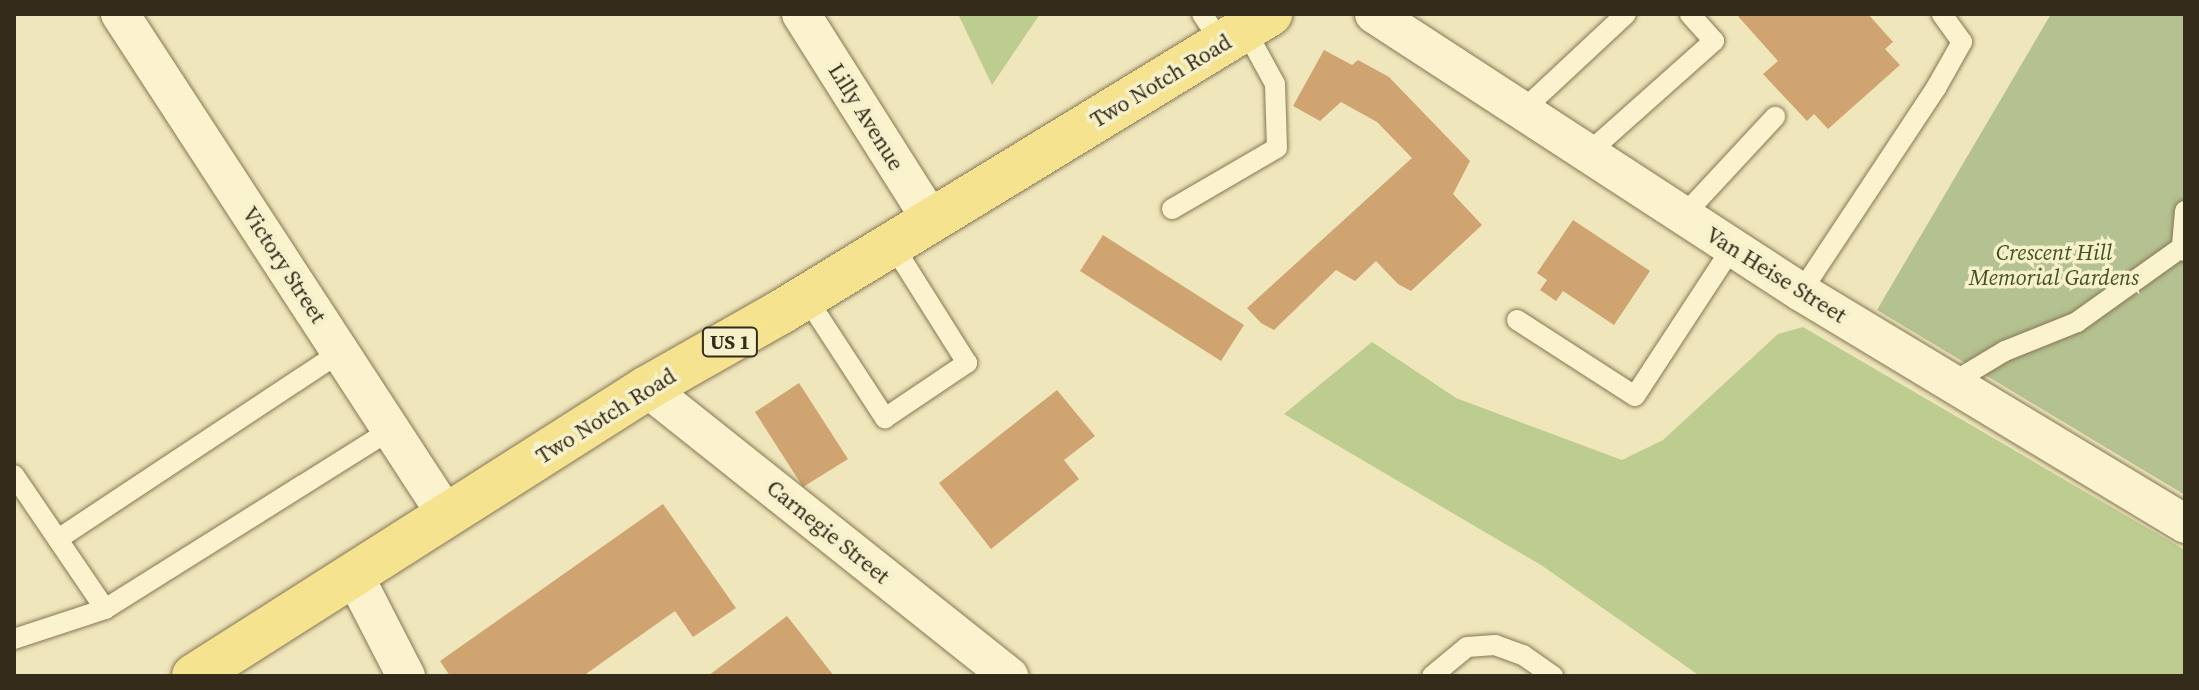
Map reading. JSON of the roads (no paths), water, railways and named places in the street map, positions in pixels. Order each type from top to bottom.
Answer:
[{"type":"main road","name":"Two Notch Road","points":[[194,676],[647,388],[806,297],[931,220],[1235,25]]},
{"type":"street","name":"Victory Street","points":[[120,14],[447,516]]},
{"type":"street","name":"Lilly Avenue","points":[[801,14],[931,220]]},
{"type":"street","name":"Van Heise Street","points":[[1374,14],[1801,292],[2185,524]]},
{"type":"street","name":"Carnegie Street","points":[[647,388],[1009,676]]},
{"type":"street","points":[[354,575],[406,676]]},
{"type":"lane","points":[[1522,111],[1626,14]]},
{"type":"lane","points":[[1587,154],[1714,41],[1690,14]]},
{"type":"lane","points":[[1801,292],[1936,88],[1962,42],[1942,14]]},
{"type":"lane","points":[[1172,209],[1277,148],[1275,84],[1235,25]]},
{"type":"lane","points":[[1682,217],[1775,117]]},
{"type":"lane","points":[[1950,384],[2005,351],[2077,322],[2184,249],[2185,211]]},
{"type":"lane","points":[[806,297],[885,418],[967,363],[892,244]]},
{"type":"lane","points":[[1517,320],[1635,396],[1732,248]]},
{"type":"lane","points":[[58,539],[340,352]]},
{"type":"lane","points":[[14,639],[105,609],[392,429]]},
{"type":"lane","points":[[14,475],[105,609]]},
{"type":"lane","points":[[1432,676],[1467,647],[1495,645],[1523,655],[1553,676]]},
{"type":"park label","name":"Crescent Hill Memorial Gardens","points":[[2054,264]]}]
